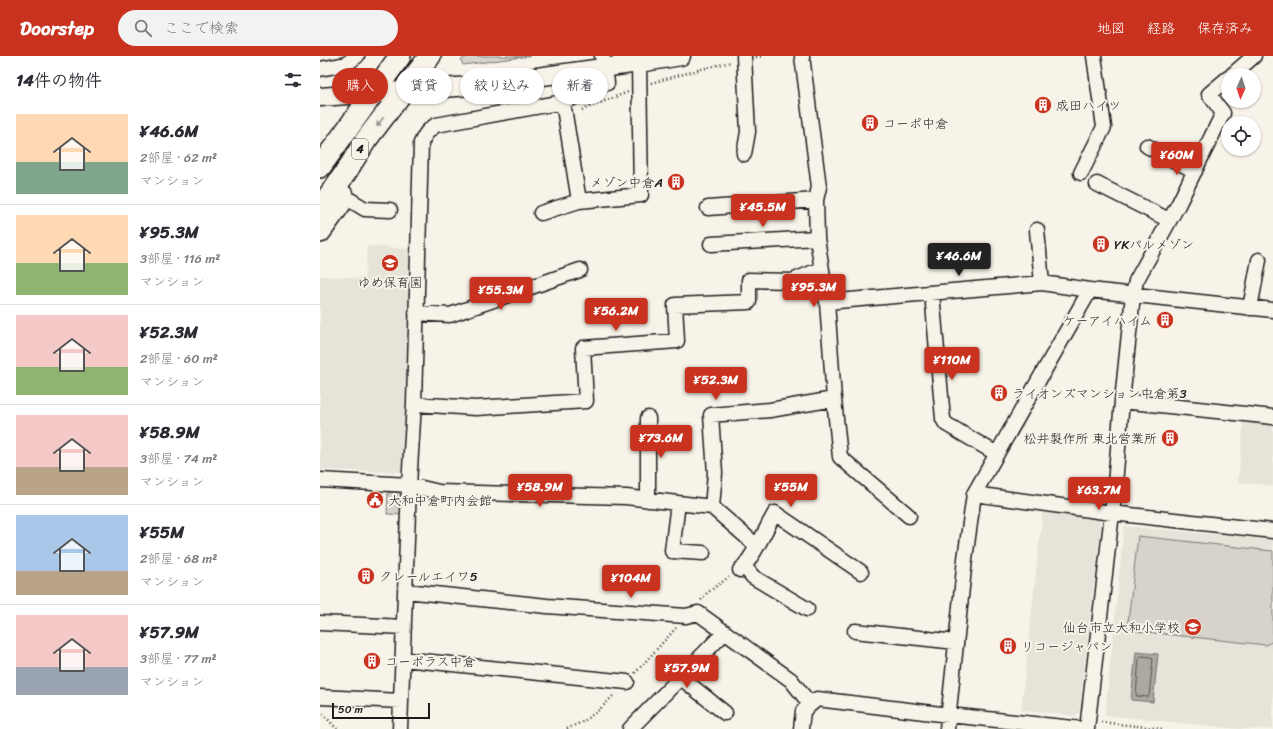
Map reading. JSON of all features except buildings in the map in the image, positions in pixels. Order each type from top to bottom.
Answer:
[{"type":"highway","name":"4","points":[[388,72],[400,56]]},
{"type":"highway","name":"4","points":[[421,68],[430,56]]},
{"type":"highway","name":"4","points":[[320,208],[346,172],[366,140],[396,101]]},
{"type":"highway","name":"4","points":[[320,167],[365,104]]},
{"type":"highway","points":[[320,232],[340,204],[346,172]]},
{"type":"main road","points":[[591,56],[604,62]]},
{"type":"main road","points":[[452,87],[470,86],[604,62],[639,63],[681,56]]},
{"type":"main road","points":[[320,97],[332,96]]},
{"type":"street","points":[[320,69],[346,64],[358,56]]},
{"type":"street","points":[[802,56],[819,187],[816,200],[817,238],[827,302],[840,457],[909,516]]},
{"type":"street","points":[[1081,173],[1104,127],[1094,56]]},
{"type":"street","points":[[1240,68],[1254,56]]},
{"type":"street","points":[[744,58],[748,132],[744,154]]},
{"type":"street","points":[[541,213],[579,200],[641,195],[639,63]]},
{"type":"street","points":[[1092,725],[1133,295],[1136,281],[1170,220],[1223,113],[1209,94],[1221,84]]},
{"type":"street","points":[[400,729],[409,485],[414,404],[421,143],[425,134],[436,125],[552,104]]},
{"type":"street","points":[[563,104],[579,200]]},
{"type":"street","points":[[1147,146],[1195,171]]},
{"type":"street","points":[[1097,184],[1170,220]]},
{"type":"street","points":[[342,195],[365,209],[390,210]]},
{"type":"street","points":[[708,208],[816,200]]},
{"type":"street","points":[[1037,230],[1042,283]]},
{"type":"street","points":[[710,244],[817,238]]},
{"type":"street","points":[[1250,308],[1259,260]]},
{"type":"street","points":[[414,404],[476,408],[586,401],[583,348],[677,341],[675,305],[749,302],[749,280],[792,281],[821,269]]},
{"type":"street","points":[[416,313],[450,315],[580,270]]},
{"type":"street","points":[[827,302],[1042,283],[1090,290],[1273,310]]},
{"type":"street","points":[[947,729],[965,559],[974,494],[1090,290]]},
{"type":"street","points":[[932,293],[943,419],[946,424],[997,454]]},
{"type":"street","points":[[712,507],[715,473],[711,415],[770,410],[834,399]]},
{"type":"street","points":[[1122,401],[1273,417]]},
{"type":"street","points":[[648,418],[648,500]]},
{"type":"street","points":[[320,480],[409,485],[439,492],[626,497],[712,507],[757,546]]},
{"type":"street","points":[[974,494],[1112,513],[1273,531]]},
{"type":"street","points":[[678,503],[672,551],[703,553]]},
{"type":"street","points":[[807,609],[753,577],[742,568],[757,546],[775,513],[861,572]]},
{"type":"street","points":[[406,591],[547,606],[686,616],[698,613],[791,680],[810,704]]},
{"type":"street","points":[[320,623],[404,627]]},
{"type":"street","points":[[855,631],[956,642]]},
{"type":"street","points":[[639,726],[680,677],[725,632]]},
{"type":"street","points":[[403,659],[627,682]]},
{"type":"street","points":[[680,677],[725,713]]},
{"type":"street","points":[[320,697],[401,701]]},
{"type":"street","points":[[801,729],[803,711],[817,699],[1083,729]]},
{"type":"path","points":[[646,85],[744,58],[763,56]]},
{"type":"path","points":[[581,110],[630,91]]},
{"type":"path","points":[[686,616],[708,593],[742,568]]},
{"type":"path","points":[[320,711],[337,729]]},
{"type":"path","points":[[1092,725],[1164,729]]},
{"type":"shaded area","points":[[469,56],[530,56],[463,65],[461,60]]},
{"type":"shaded area","points":[[367,246],[414,249],[406,466],[400,472],[320,470],[320,276],[365,278]]},
{"type":"shaded area","points":[[1244,420],[1273,423],[1273,486],[1238,482]]},
{"type":"shaded area","points":[[388,492],[404,493],[403,515],[387,514]]},
{"type":"shaded area","points":[[1043,508],[1098,516],[1101,524],[1079,712],[1075,716],[1021,710]]},
{"type":"shaded area","name":"仙台市立大和小学校","points":[[1124,526],[1273,540],[1273,729],[1240,729],[1105,715]]},
{"type":"shaded area","points":[[1138,536],[1273,551],[1273,641],[1266,645],[1127,630]]},
{"type":"water","points":[[1136,652],[1158,654],[1153,702],[1131,700]]},
{"type":"place","name":"成田ハイツ","points":[[1043,105]]},
{"type":"place","name":"コーポ中倉","points":[[870,123]]},
{"type":"place","name":"メゾン中倉A","points":[[676,182]]},
{"type":"place","name":"YKパルメゾン","points":[[1101,244]]},
{"type":"place","name":"ゆめ保育園","points":[[390,263]]},
{"type":"place","name":"ケーアイハイム","points":[[1165,320]]},
{"type":"place","name":"ライオンズマンション中倉第3","points":[[999,393]]},
{"type":"place","name":"松井製作所 東北営業所","points":[[1170,438]]},
{"type":"place","name":"大和中倉町内会館","points":[[375,500]]},
{"type":"place","name":"クレールエイワ5","points":[[366,576]]},
{"type":"place","name":"仙台市立大和小学校","points":[[1193,627]]},
{"type":"place","name":"リコージャパン","points":[[1008,646]]},
{"type":"place","name":"コーポラス中倉","points":[[372,661]]}]
